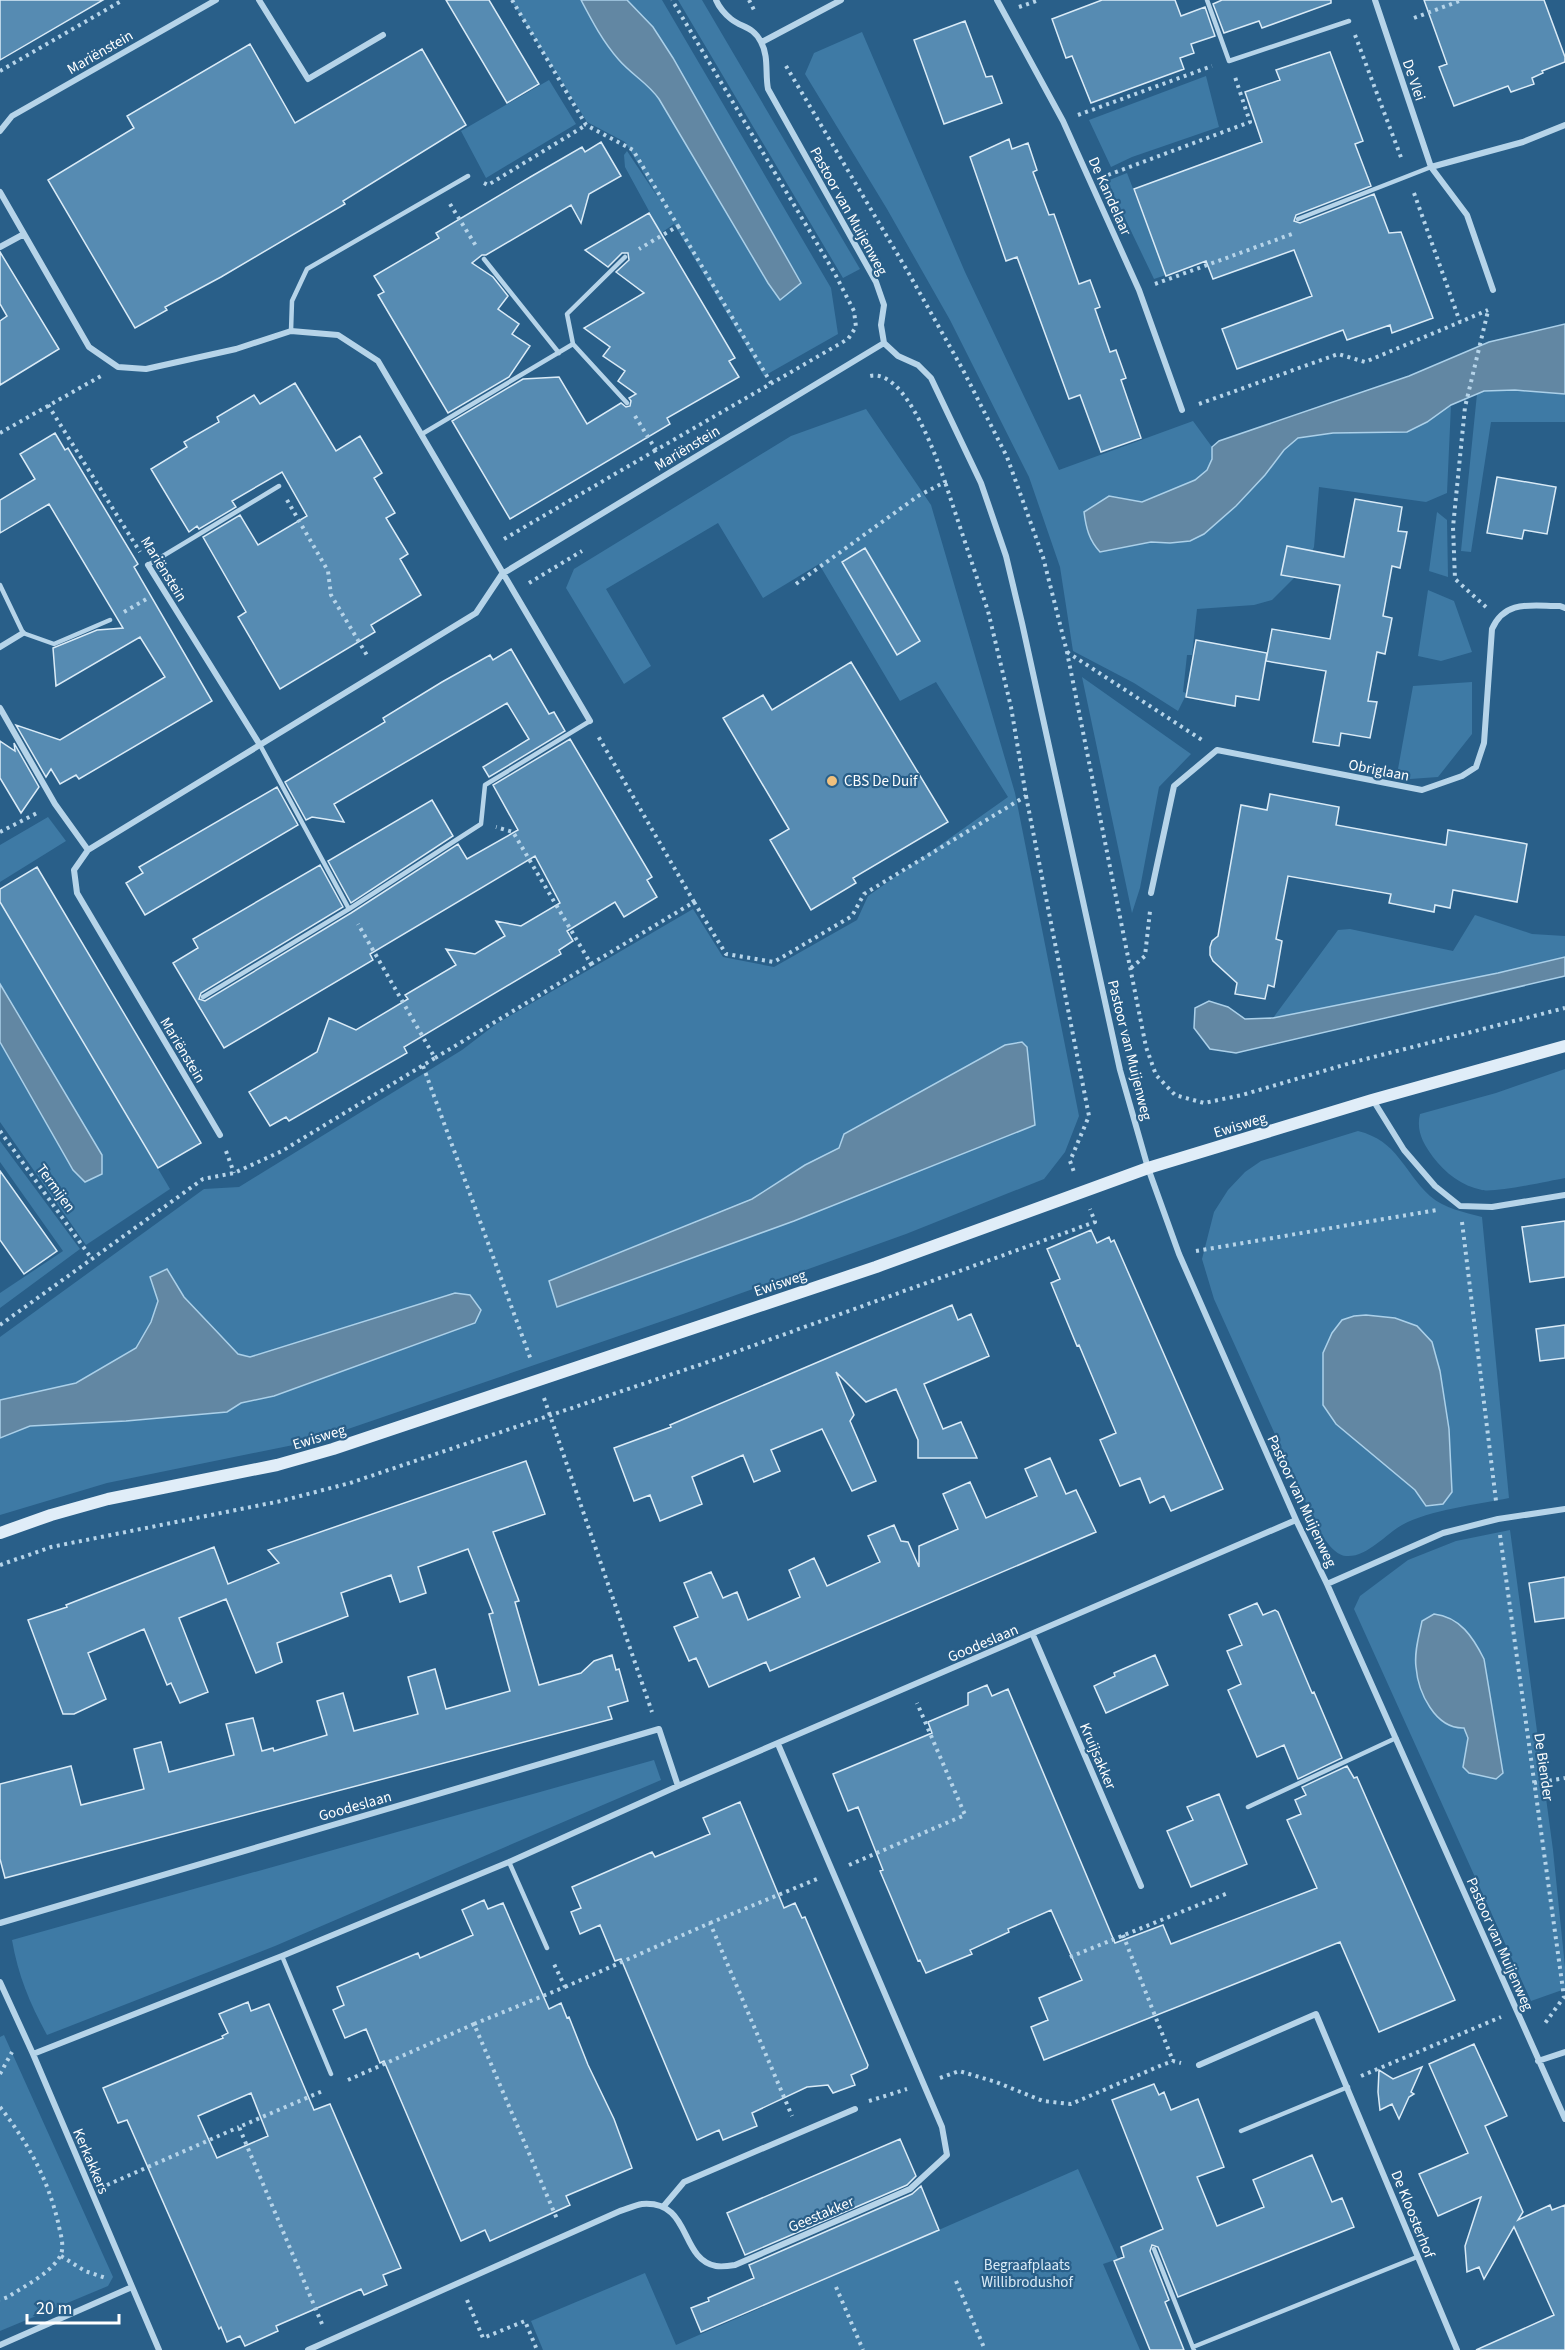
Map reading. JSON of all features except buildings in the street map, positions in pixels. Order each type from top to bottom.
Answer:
[{"type":"street","name":"Mariënstein","points":[[0,131],[12,116],[216,0]]},
{"type":"street","points":[[260,0],[308,79],[383,35]]},
{"type":"street","points":[[716,0],[732,20],[750,28],[762,42],[841,0]]},
{"type":"street","name":"De Kandelaar","points":[[997,0],[1063,121],[1139,290],[1182,410]]},
{"type":"street","name":"De Vlei","points":[[1375,0],[1431,167],[1467,215],[1493,290]]},
{"type":"street","name":"Pastoor van Muijenweg","points":[[762,42],[766,58],[765,73],[768,89],[876,282],[884,305],[881,325],[884,343],[898,356],[918,364],[931,378],[981,483],[1006,556],[1120,1070],[1148,1168],[1179,1254],[1565,2119]]},
{"type":"street","points":[[1431,167],[1522,142],[1565,125]]},
{"type":"street","points":[[0,192],[89,347],[118,367],[146,369],[236,349],[291,331],[338,335],[378,361],[590,721]]},
{"type":"street","points":[[0,246],[24,234]]},
{"type":"street","name":"Mariënstein","points":[[220,1135],[77,893],[74,870],[88,850],[476,613],[502,574],[884,343]]},
{"type":"street","name":"Mariënstein","points":[[148,565],[260,745]]},
{"type":"street","points":[[1497,618],[1515,606],[1565,608]]},
{"type":"street","name":"Obriglaan","points":[[1217,750],[1422,790],[1462,776],[1476,767],[1484,742],[1492,629],[1497,618]]},
{"type":"street","points":[[0,647],[23,633]]},
{"type":"street","points":[[0,708],[55,804],[88,850]]},
{"type":"street","points":[[1152,893],[1174,786],[1217,750]]},
{"type":"street","name":"Ewisweg","points":[[0,1533],[51,1515],[108,1499],[288,1462],[538,1381],[864,1270],[1148,1168],[1372,1100],[1565,1046]]},
{"type":"street","points":[[1372,1100],[1404,1150],[1436,1186],[1460,1206],[1492,1207],[1565,1195]]},
{"type":"street","points":[[1327,1584],[1443,1533],[1498,1519],[1565,1509]]},
{"type":"street","name":"Goodeslaan","points":[[33,2054],[282,1956],[508,1862],[678,1786],[1296,1520]]},
{"type":"street","name":"Kruijsakker","points":[[1033,1635],[1141,1886]]},
{"type":"street","points":[[659,1729],[678,1786]]},
{"type":"street","name":"Goodeslaan","points":[[0,1923],[659,1729]]},
{"type":"street","name":"Geestakker","points":[[663,2207],[681,2221],[694,2253],[706,2263],[718,2267],[735,2265],[910,2189],[947,2155],[942,2127],[778,1744]]},
{"type":"street","name":"Kerkakkers","points":[[0,1982],[159,2350]]},
{"type":"street","points":[[0,2006],[8,2002]]},
{"type":"street","name":"De Kloosterhof","points":[[1199,2065],[1316,2014],[1456,2350]]},
{"type":"street","points":[[1538,2061],[1565,2052]]},
{"type":"street","points":[[308,2350],[620,2211],[642,2204],[663,2207],[684,2182],[855,2109]]},
{"type":"street","points":[[0,2345],[132,2287]]},
{"type":"lane","points":[[1207,0],[1229,61],[1349,21]]},
{"type":"lane","points":[[1298,219],[1431,167]]},
{"type":"lane","points":[[291,331],[292,301],[307,269],[468,176]]},
{"type":"lane","points":[[625,256],[567,314],[573,344],[627,403]]},
{"type":"lane","points":[[484,259],[559,352]]},
{"type":"lane","points":[[422,434],[573,344]]},
{"type":"lane","points":[[148,565],[279,486]]},
{"type":"lane","points":[[0,585],[23,633],[54,644],[110,621]]},
{"type":"lane","points":[[203,998],[349,909],[481,824],[485,785],[590,721]]},
{"type":"lane","points":[[260,745],[349,909]]},
{"type":"lane","points":[[1248,1807],[1396,1738]]},
{"type":"lane","points":[[508,1862],[547,1948]]},
{"type":"lane","points":[[282,1956],[332,2074]]},
{"type":"lane","points":[[1241,2131],[1347,2085]]},
{"type":"lane","points":[[1154,2249],[1194,2349],[1417,2257]]},
{"type":"path","points":[[0,71],[123,0]]},
{"type":"path","points":[[512,0],[586,125],[633,150],[771,383]]},
{"type":"path","points":[[487,548],[848,339],[856,327],[854,311],[834,273],[672,0]]},
{"type":"path","points":[[749,0],[941,331],[1006,457],[1043,557],[1067,652],[1146,1047],[1156,1075],[1175,1095],[1204,1103],[1242,1095],[1354,1062],[1565,1008]]},
{"type":"path","points":[[1414,18],[1462,0]]},
{"type":"path","points":[[1063,121],[1229,61],[1250,122],[1090,181]]},
{"type":"path","points":[[468,176],[488,185],[586,125]]},
{"type":"path","points":[[442,190],[484,259]]},
{"type":"path","points":[[1139,290],[1297,232],[1298,219]]},
{"type":"path","points":[[625,256],[678,226]]},
{"type":"path","points":[[1493,290],[1465,407],[1452,557],[1455,579],[1497,618]]},
{"type":"path","points":[[1182,410],[1338,354],[1365,362],[1460,322]]},
{"type":"path","points":[[0,433],[118,367]]},
{"type":"path","points":[[0,1565],[51,1546],[281,1501],[350,1483],[705,1363],[1095,1222],[1070,1161],[1089,1116],[1026,796],[1011,707],[988,610],[930,441],[900,389],[886,378],[874,375],[862,378]]},
{"type":"path","points":[[627,403],[656,450]]},
{"type":"path","name":"Mariënstein","points":[[48,405],[148,565]]},
{"type":"path","points":[[796,585],[918,496],[945,482]]},
{"type":"path","points":[[279,486],[328,570],[332,594],[377,674]]},
{"type":"path","points":[[513,593],[583,550]]},
{"type":"path","points":[[110,621],[162,589]]},
{"type":"path","points":[[1067,652],[1217,750]]},
{"type":"path","points":[[590,721],[726,954],[774,962],[852,916],[864,894],[1026,796]]},
{"type":"path","points":[[0,832],[55,804]]},
{"type":"path","points":[[481,824],[513,832],[591,964]]},
{"type":"path","points":[[1130,969],[1146,956],[1152,893]]},
{"type":"path","points":[[0,1325],[203,1179],[234,1173],[282,1151],[694,902]]},
{"type":"path","points":[[349,909],[435,1058]]},
{"type":"path","points":[[423,1066],[538,1381],[659,1729]]},
{"type":"path","name":"Termijen","points":[[0,1131],[92,1259]]},
{"type":"path","points":[[1179,1254],[1460,1206]]},
{"type":"path","name":"De Biender","points":[[1460,1206],[1498,1519],[1564,1997],[1531,2044]]},
{"type":"path","points":[[92,2192],[474,2024],[965,1815],[910,1687]]},
{"type":"path","points":[[1534,1783],[1565,1778]]},
{"type":"path","points":[[1070,1957],[1228,1893]]},
{"type":"path","points":[[710,1923],[799,2133]]},
{"type":"path","points":[[1123,1935],[1173,2061]]},
{"type":"path","points":[[547,1948],[565,1987]]},
{"type":"path","points":[[1347,2085],[1516,2011]]},
{"type":"path","points":[[474,2024],[565,2236]]},
{"type":"path","points":[[855,2109],[865,2103],[959,2071],[996,2082],[1042,2101],[1071,2104],[1173,2061],[1191,2066],[1199,2065]]},
{"type":"path","points":[[332,2074],[336,2085]]},
{"type":"path","points":[[0,2107],[18,2130],[43,2174],[62,2242],[61,2256],[51,2267],[8,2297],[0,2300]]},
{"type":"path","points":[[238,2127],[329,2341]]},
{"type":"path","points":[[61,2256],[85,2271],[132,2287]]},
{"type":"path","points":[[956,2281],[985,2350]]},
{"type":"path","points":[[460,2282],[483,2338],[525,2321],[537,2350]]},
{"type":"path","points":[[836,2286],[864,2350]]},
{"type":"green space","points":[[511,0],[581,0],[613,53],[659,99],[780,300],[801,282],[673,58],[653,27],[627,0],[662,0],[831,288],[838,334],[764,376],[674,224],[661,233],[625,167],[624,155],[627,151],[659,199],[625,142],[587,122]]},
{"type":"green space","points":[[678,0],[702,0],[860,269],[843,278]]},
{"type":"green space","points":[[862,32],[965,272],[1059,470],[1193,421],[1212,447],[1212,459],[1207,470],[1195,480],[1142,502],[1109,496],[1100,552],[1151,542],[1170,543],[1204,534],[1236,506],[1265,475],[1284,450],[1298,438],[1333,433],[1407,432],[1427,422],[1451,405],[1447,493],[1426,502],[1319,487],[1314,547],[1305,567],[1272,600],[1254,605],[1197,609],[1192,655],[1187,655],[1183,692],[1187,693],[1178,711],[1134,683],[1073,651],[1060,567],[1029,477],[950,320],[887,209],[805,74],[814,53]]},
{"type":"green space","points":[[1206,76],[1219,127],[1132,157],[1111,167],[1089,120]]},
{"type":"green space","points":[[549,80],[576,124],[486,178],[461,131]]},
{"type":"green space","points":[[1127,173],[1166,275],[1154,279],[1107,181]]},
{"type":"green space","points":[[1515,390],[1565,394],[1565,422],[1491,422],[1471,552],[1461,551],[1477,394],[1484,391]]},
{"type":"green space","points":[[866,409],[931,505],[1015,793],[1079,1116],[1065,1152],[1044,1179],[906,1234],[683,1314],[313,1441],[107,1483],[0,1515],[0,1438],[30,1426],[126,1421],[227,1412],[241,1403],[274,1396],[475,1323],[287,1346],[250,1357],[238,1354],[184,1297],[167,1269],[151,1322],[136,1348],[76,1383],[0,1400],[0,1337],[204,1189],[239,1187],[462,1050],[496,1024],[693,909],[723,957],[774,967],[857,920],[868,896],[1008,797],[936,682],[900,701],[819,564],[763,598],[718,523],[606,589],[651,666],[624,684],[566,588],[574,569],[791,436]],"holes":[[[1035,1125],[557,1307],[549,1281],[752,1198],[805,1165],[839,1148],[844,1134]]]},
{"type":"green space","points":[[1437,512],[1447,520],[1448,577],[1429,571]]},
{"type":"green space","points":[[1428,590],[1454,601],[1472,652],[1441,661],[1418,656]]},
{"type":"green space","points":[[1082,677],[1191,754],[1159,787],[1140,888],[1132,913]]},
{"type":"green space","points":[[1472,682],[1472,734],[1438,777],[1396,780],[1413,686]]},
{"type":"green space","points":[[48,817],[66,841],[0,882],[0,845]]},
{"type":"green space","points":[[0,902],[170,1189],[86,1245],[0,1122],[0,1042],[73,1170],[102,1155],[0,984]]},
{"type":"green space","points":[[1475,915],[1532,934],[1565,936],[1565,957],[1498,973],[1273,1018],[1338,930],[1350,929],[1453,951]]},
{"type":"green space","points":[[1565,1069],[1565,1178],[1509,1188],[1482,1190],[1461,1182],[1449,1173],[1433,1157],[1423,1142],[1419,1126],[1420,1114],[1496,1093]]},
{"type":"green space","points":[[1358,1131],[1382,1142],[1391,1149],[1430,1196],[1455,1210],[1482,1217],[1509,1498],[1426,1515],[1402,1525],[1368,1549],[1353,1556],[1338,1553],[1319,1532],[1214,1299],[1202,1259],[1214,1212],[1228,1190],[1245,1172],[1261,1161]],"holes":[[[1366,1315],[1395,1318],[1432,1342],[1440,1371],[1449,1429],[1415,1490],[1336,1424],[1323,1405],[1323,1353]]]},
{"type":"green space","points":[[0,1141],[80,1249],[0,1308],[0,1293],[63,1251],[0,1162]]},
{"type":"green space","points":[[1510,1530],[1553,1850],[1565,1967],[1565,1989],[1531,2001],[1354,1609],[1360,1596],[1408,1560],[1456,1541]],"holes":[[[1484,1659],[1503,1773],[1496,1779],[1469,1773],[1466,1750],[1468,1738],[1464,1727],[1450,1725],[1431,1709]]]},
{"type":"green space","points":[[654,1760],[661,1780],[275,1946],[47,2035],[25,1989],[12,1940]]},
{"type":"green space","points":[[4,2035],[113,2277],[108,2286],[0,2331],[0,2037]]},
{"type":"green space","name":"Begraafplaats Willibrodushof","points":[[1078,2169],[1118,2259],[1103,2264],[1140,2350],[543,2350],[531,2321],[645,2273],[676,2345]]},
{"type":"shaded area","points":[[581,0],[627,0],[653,27],[801,283],[780,300],[659,99],[613,53]]},
{"type":"shaded area","points":[[1565,324],[1565,394],[1515,390],[1484,391],[1451,405],[1427,422],[1407,432],[1333,433],[1298,438],[1284,450],[1265,475],[1236,506],[1204,534],[1190,541],[1151,542],[1100,552],[1087,529],[1084,512],[1109,496],[1142,502],[1195,480],[1207,470],[1212,459],[1212,447],[1219,441],[1409,376],[1489,342]]},
{"type":"shaded area","points":[[1565,957],[1565,976],[1236,1053],[1210,1049],[1194,1028],[1195,1008],[1209,1001],[1228,1007],[1245,1019],[1273,1018],[1498,973]]},
{"type":"shaded area","points":[[0,984],[102,1155],[102,1174],[85,1182],[73,1170],[0,1042]]},
{"type":"shaded area","points":[[1022,1042],[1027,1047],[1035,1125],[794,1221],[557,1307],[549,1281],[752,1199],[805,1165],[839,1148],[844,1134],[1005,1045]]},
{"type":"shaded area","points":[[167,1269],[184,1297],[238,1354],[250,1357],[455,1293],[470,1295],[481,1310],[475,1323],[274,1396],[241,1403],[227,1412],[126,1421],[30,1426],[0,1438],[0,1400],[76,1383],[136,1348],[151,1322],[158,1301],[150,1277]]},
{"type":"shaded area","points":[[1366,1315],[1395,1318],[1417,1326],[1432,1342],[1440,1371],[1449,1429],[1452,1492],[1443,1504],[1426,1506],[1415,1490],[1336,1424],[1323,1405],[1323,1353],[1332,1333],[1342,1320]]},
{"type":"shaded area","points":[[1434,1614],[1451,1619],[1465,1629],[1484,1659],[1503,1773],[1496,1779],[1469,1773],[1463,1767],[1468,1738],[1464,1728],[1454,1727],[1437,1716],[1424,1698],[1417,1677],[1417,1644],[1422,1621]]},
{"type":"place","name":"CBS De Duif","points":[[832,781]]}]
